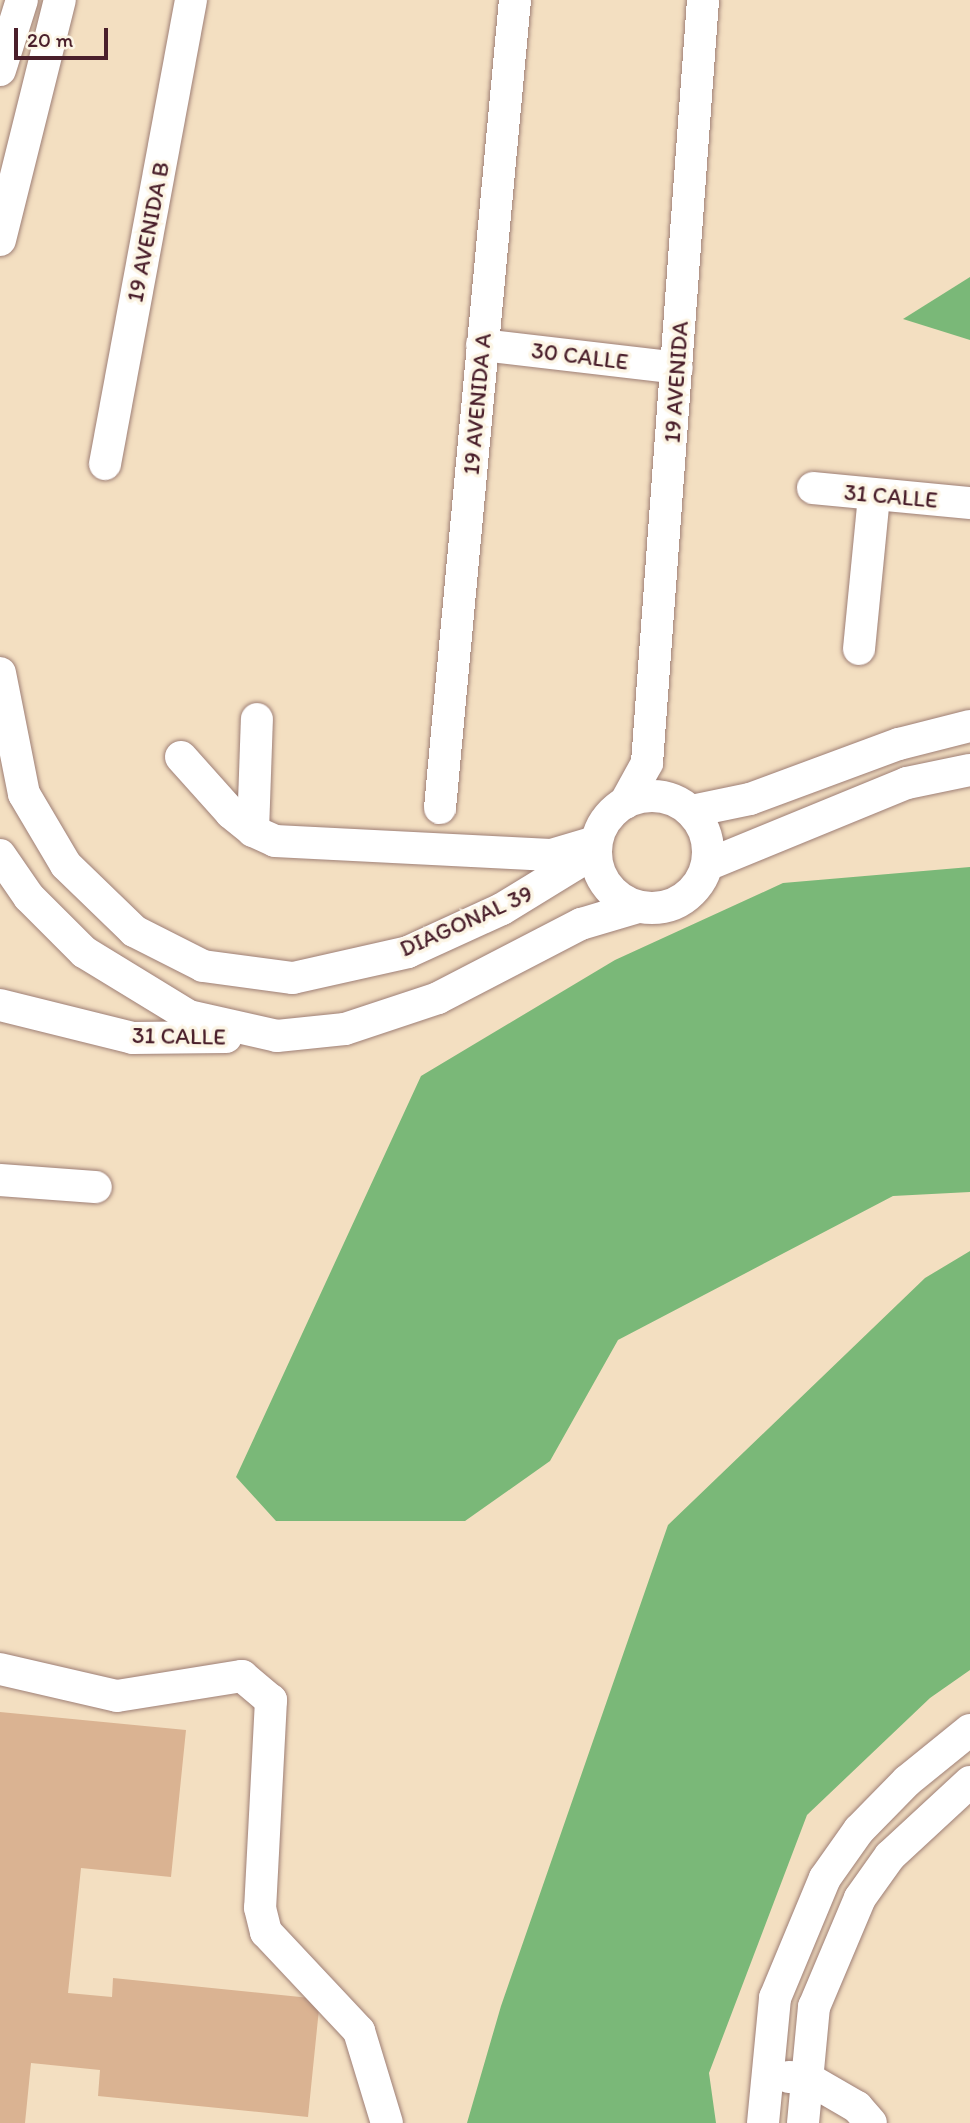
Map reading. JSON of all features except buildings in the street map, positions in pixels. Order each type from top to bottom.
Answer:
[{"type":"street","points":[[0,70],[22,0]]},
{"type":"street","points":[[0,240],[60,0]]},
{"type":"street","name":"19 AVENIDA B","points":[[104,464],[191,0]]},
{"type":"street","name":"19 AVENIDA A","points":[[440,808],[515,0]]},
{"type":"street","name":"19 AVENIDA","points":[[625,803],[647,764],[703,0]]},
{"type":"street","name":"30 CALLE","points":[[482,345],[677,368]]},
{"type":"street","name":"31 CALLE","points":[[813,488],[970,503]]},
{"type":"street","points":[[859,649],[874,495]]},
{"type":"street","name":"DIAGONAL 39","points":[[0,673],[24,794],[66,865],[134,930],[203,966],[293,978],[408,952],[502,909],[596,847]]},
{"type":"street","points":[[253,831],[257,719]]},
{"type":"street","points":[[638,907],[617,897],[604,883],[596,847],[603,823],[625,803],[678,804],[750,799],[899,744],[970,726]]},
{"type":"street","points":[[181,757],[253,831],[275,841],[551,855],[596,847]]},
{"type":"street","points":[[0,855],[29,897],[83,952],[189,1016],[277,1037],[345,1029],[438,998],[581,924],[638,907],[658,908],[677,902],[692,892],[707,865],[706,833],[678,804],[647,764]]},
{"type":"street","points":[[707,865],[907,783],[970,770]]},
{"type":"street","name":"31 CALLE","points":[[0,1005],[132,1038],[277,1037]]},
{"type":"street","points":[[0,1180],[96,1187]]},
{"type":"street","points":[[0,1669],[117,1696],[242,1676],[271,1700],[260,1908],[266,1932],[359,2031],[387,2123]]},
{"type":"street","points":[[763,2123],[775,1998],[825,1878],[859,1830],[907,1781],[970,1730]]},
{"type":"street","points":[[803,2123],[814,2007],[860,1898],[890,1856],[970,1782]]},
{"type":"street","points":[[766,2075],[807,2078],[857,2107],[871,2123]]},
{"type":"green space","points":[[970,277],[970,340],[903,319]]},
{"type":"green space","points":[[970,867],[970,1192],[893,1196],[618,1340],[550,1461],[465,1521],[276,1521],[236,1477],[421,1076],[615,960],[783,883]]},
{"type":"green space","points":[[970,1251],[970,1670],[930,1698],[807,1815],[709,2073],[716,2123],[467,2123],[501,2006],[668,1525],[925,1278]]}]
